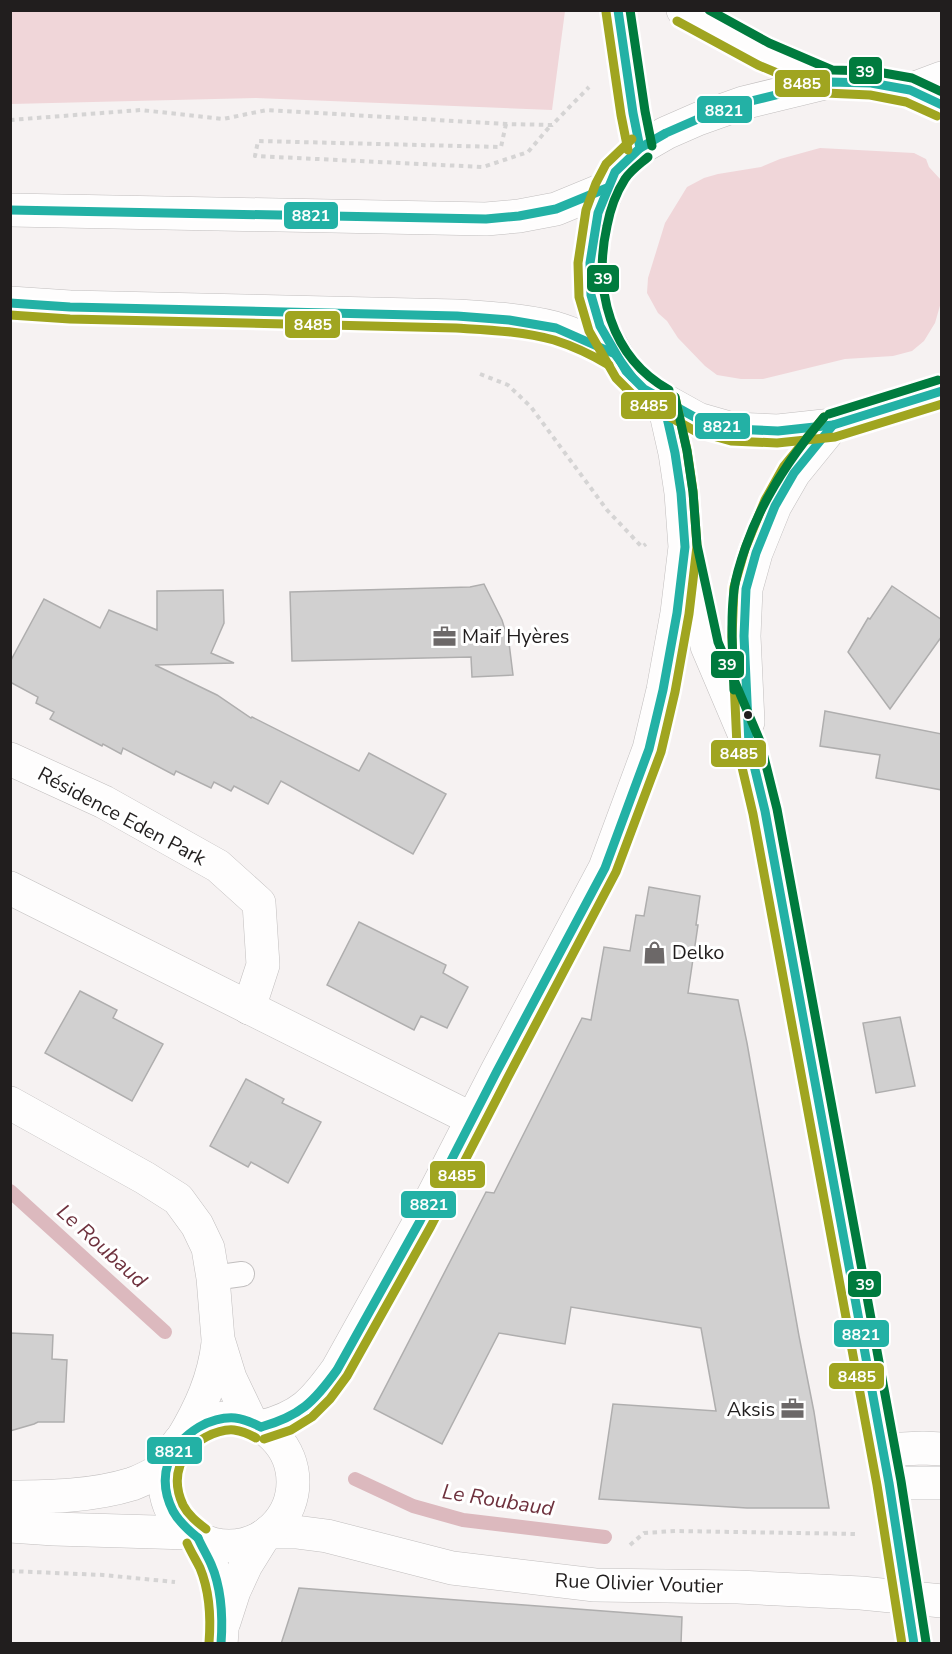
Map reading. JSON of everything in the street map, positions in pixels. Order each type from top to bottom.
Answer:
[{"type":"main road","points":[[618,10],[640,148]]},
{"type":"main road","points":[[683,10],[764,54],[829,82]]},
{"type":"main road","points":[[910,90],[942,78]]},
{"type":"main road","points":[[942,105],[910,90],[871,83],[829,82],[743,103],[677,128],[640,148],[615,172],[598,213],[590,263],[591,295],[600,326],[626,371],[644,389],[698,419],[733,429],[778,431],[832,425],[942,391]]},
{"type":"main road","points":[[17,210],[486,219],[519,216],[556,208],[608,188]]},
{"type":"main road","points":[[10,303],[70,307],[457,316],[509,320],[556,328],[588,340],[615,354]]},
{"type":"main road","points":[[10,312],[70,307]]},
{"type":"main road","points":[[663,400],[681,493],[685,547],[707,646],[748,745],[765,812],[888,1483],[914,1644]]},
{"type":"main road","points":[[748,745],[744,636],[746,589],[756,553],[775,506],[795,473],[832,425]]},
{"type":"main road","points":[[182,1439],[196,1427],[214,1420],[233,1418],[256,1424],[274,1424],[297,1414],[324,1389],[337,1370],[420,1221],[605,868],[649,749],[677,613],[685,547]]},
{"type":"main road","name":"Résidence Eden Park","points":[[10,759],[105,802],[218,866],[259,903],[263,965],[249,1008]]},
{"type":"main road","points":[[10,888],[472,1119]]},
{"type":"main road","points":[[10,1103],[145,1178],[178,1199],[197,1225],[207,1248],[227,1276],[216,1361],[195,1418],[172,1452],[166,1468],[165,1486],[168,1503],[177,1519],[194,1535],[211,1564],[219,1593],[222,1635]]},
{"type":"main road","points":[[218,1339],[230,1378],[256,1424],[276,1438],[287,1454],[292,1472],[292,1491],[288,1507],[246,1565],[234,1591],[222,1635]]},
{"type":"main road","points":[[882,1450],[942,1449]]},
{"type":"main road","points":[[10,1497],[50,1497],[94,1492],[134,1484],[166,1468]]},
{"type":"main road","points":[[888,1483],[942,1484]]},
{"type":"main road","points":[[10,1526],[194,1535],[214,1544],[231,1546],[248,1543],[267,1534]]},
{"type":"main road","name":"Rue Olivier Voutier","points":[[267,1534],[296,1532],[327,1536],[452,1568],[595,1585],[738,1587],[942,1601]]},
{"type":"path","points":[[506,124],[501,147],[258,141],[255,156],[483,167],[528,152],[590,87],[590,76]]},
{"type":"path","points":[[10,120],[141,111],[223,119],[267,111],[552,125]]},
{"type":"path","points":[[480,374],[508,384],[531,407],[607,510],[642,547]]},
{"type":"path","points":[[622,1551],[644,1533],[866,1535]]},
{"type":"path","points":[[10,1571],[103,1575],[175,1582]]},
{"type":"shaded area","points":[[10,11],[565,11],[552,110],[256,98],[11,104]]},
{"type":"shaded area","points":[[820,148],[914,153],[926,159],[929,167],[941,180],[941,302],[935,323],[924,341],[912,351],[893,356],[845,359],[763,379],[741,379],[717,375],[678,338],[667,321],[658,313],[647,293],[648,278],[665,223],[687,187],[704,178],[761,167]]},
{"type":"building","points":[[484,584],[502,620],[509,643],[513,675],[472,677],[471,657],[292,661],[290,592],[470,587]]},
{"type":"building","points":[[892,586],[942,620],[942,636],[890,709],[848,652],[868,618],[870,619]]},
{"type":"building","points":[[223,590],[224,623],[211,653],[234,663],[155,665],[217,695],[251,718],[359,771],[369,753],[446,794],[413,854],[281,781],[268,804],[234,786],[231,791],[214,782],[211,788],[176,771],[174,775],[123,748],[121,754],[103,744],[102,746],[50,719],[54,712],[36,703],[38,697],[10,682],[10,662],[44,599],[100,628],[109,610],[157,630],[157,591]]},
{"type":"building","points":[[825,711],[942,734],[942,790],[876,778],[880,755],[820,746]]},
{"type":"building","points":[[649,887],[700,896],[688,993],[738,1000],[814,1412],[829,1508],[747,1508],[599,1499],[613,1404],[716,1411],[701,1328],[571,1307],[565,1344],[499,1333],[442,1444],[374,1409],[486,1192],[494,1193],[582,1018],[591,1020],[604,947],[630,951],[636,915],[644,916]]},
{"type":"building","points":[[359,922],[446,965],[443,973],[468,987],[447,1028],[421,1016],[414,1030],[327,985]]},
{"type":"building","points":[[80,991],[117,1010],[113,1018],[163,1044],[132,1101],[45,1053]]},
{"type":"building","points":[[900,1017],[915,1086],[876,1093],[863,1023]]},
{"type":"building","points":[[246,1079],[284,1099],[282,1103],[321,1122],[288,1183],[251,1162],[248,1167],[210,1146]]},
{"type":"building","points":[[10,1333],[53,1335],[52,1359],[67,1360],[64,1422],[38,1422],[10,1431]]},
{"type":"building","points":[[299,1588],[682,1617],[681,1644],[281,1644]]},
{"type":"waterway","name":"Le Roubaud","points":[[10,1191],[165,1332]]},
{"type":"waterway","name":"Le Roubaud","points":[[355,1479],[413,1506],[463,1520],[605,1537]]},
{"type":"transit line","name":"8821","points":[[618,10],[640,148]]},
{"type":"transit line","name":"39","points":[[630,10],[652,146]]},
{"type":"transit line","name":"39","points":[[709,10],[769,43],[832,70],[872,71],[912,78],[942,92]]},
{"type":"transit line","name":"8485","points":[[606,12],[628,150]]},
{"type":"transit line","name":"8485","points":[[677,21],[758,65],[825,93],[870,95],[906,102],[937,116]]},
{"type":"transit line","name":"8821","points":[[942,105],[910,90],[871,83],[829,82],[743,103],[666,133],[640,148],[615,172],[598,213],[590,263],[591,295],[600,326],[626,371],[644,389],[698,419],[733,429],[778,431],[833,425],[942,391]]},
{"type":"transit line","name":"8485","points":[[632,139],[606,164],[596,183],[586,210],[578,263],[579,297],[589,331],[616,378],[636,398],[695,431],[731,441],[777,443],[835,437],[942,404]]},
{"type":"transit line","name":"39","points":[[648,157],[627,176],[614,202],[608,220],[602,274],[605,297],[620,340],[632,359],[649,376],[669,390]]},
{"type":"transit line","name":"8821","points":[[10,210],[486,219],[556,209],[607,188]]},
{"type":"transit line","name":"8821","points":[[10,303],[70,307],[457,316],[509,320],[556,328],[615,354],[632,377]]},
{"type":"transit line","name":"8485","points":[[10,315],[70,319],[493,330],[554,340],[609,365]]},
{"type":"transit line","name":"39","points":[[829,414],[938,380]]},
{"type":"transit line","name":"8485","points":[[264,1439],[291,1430],[312,1417],[330,1399],[347,1376],[431,1226],[616,872],[661,752],[689,614],[697,546],[687,450],[675,397]]},
{"type":"transit line","name":"39","points":[[675,397],[687,451],[697,545],[718,642],[760,741],[777,809],[901,1481],[926,1642]]},
{"type":"transit line","name":"8821","points":[[261,1427],[296,1413],[321,1391],[337,1370],[420,1221],[605,868],[649,749],[663,690],[677,613],[685,547],[681,493],[663,400]]},
{"type":"transit line","name":"8485","points":[[824,417],[784,466],[765,500],[745,549],[734,587],[732,637],[737,746],[753,814],[877,1485],[902,1644]]},
{"type":"transit line","name":"39","points":[[734,690],[733,602],[742,557],[769,494],[789,462],[824,417]]},
{"type":"transit line","name":"8821","points":[[833,425],[794,473],[775,506],[756,553],[746,589],[744,636],[749,745],[765,811],[889,1483],[914,1644]]},
{"type":"transit line","name":"8821","points":[[198,1538],[178,1519],[168,1498],[166,1474],[173,1453],[188,1435],[216,1420],[238,1419],[261,1427]]},
{"type":"transit line","name":"8485","points":[[206,1529],[187,1512],[179,1495],[178,1475],[184,1457],[197,1443],[219,1432],[234,1430],[256,1438]]},
{"type":"transit line","name":"8821","points":[[198,1538],[211,1564],[220,1593],[221,1644]]},
{"type":"transit line","name":"8485","points":[[187,1543],[206,1586],[210,1615],[209,1643]]},
{"type":"place","name":"Maif Hyères","points":[[444,636]]},
{"type":"place","name":"Delko","points":[[654,952]]},
{"type":"place","name":"Aksis","points":[[793,1409]]}]
